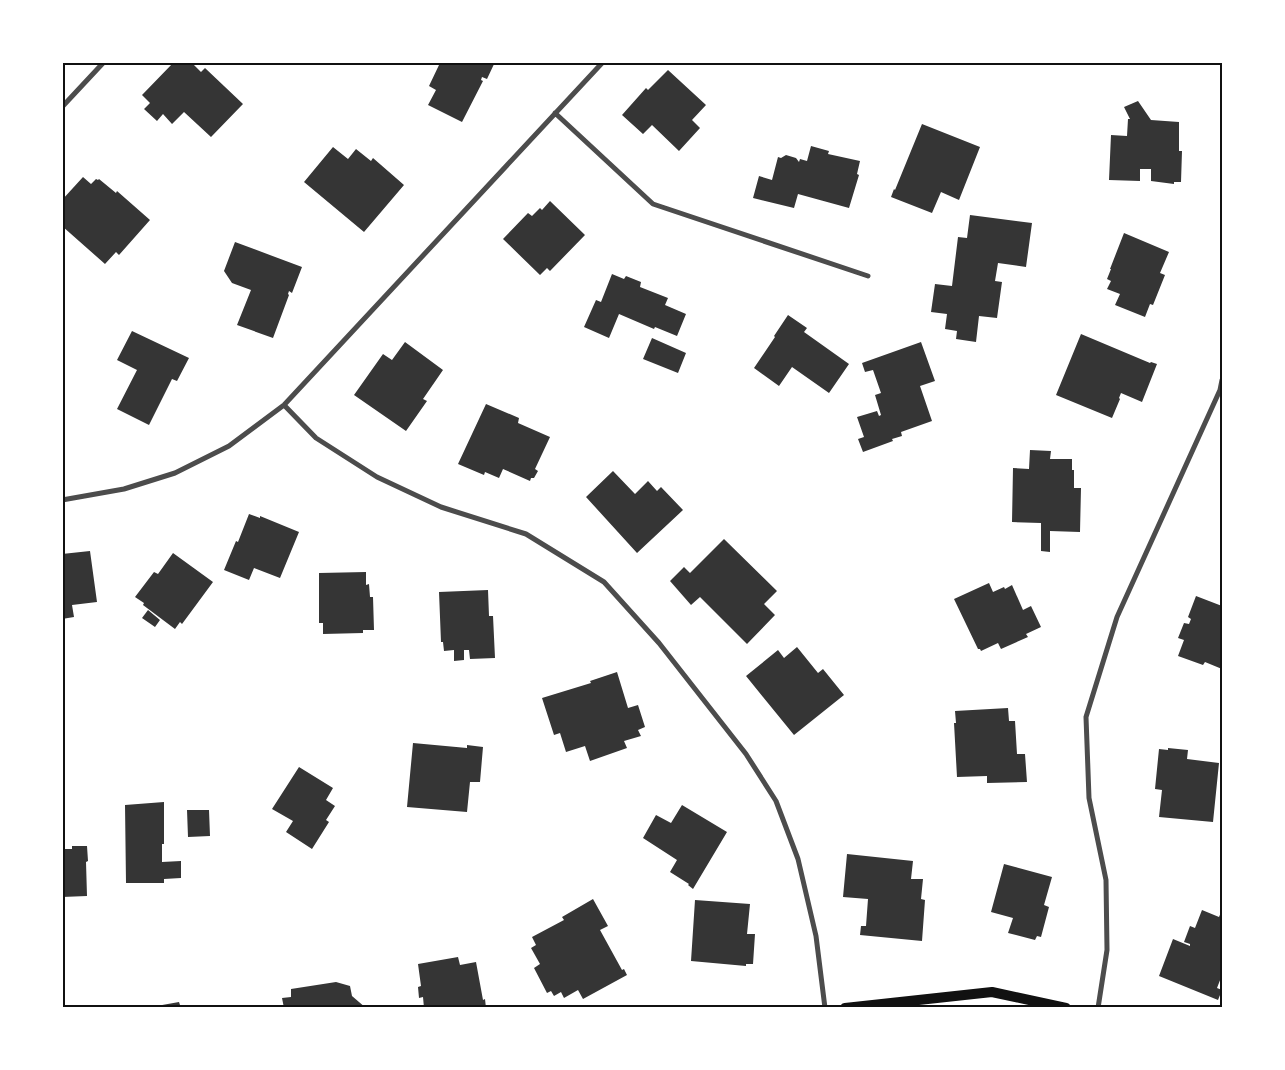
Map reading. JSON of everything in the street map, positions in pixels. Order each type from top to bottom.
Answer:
[{"type":"main road","points":[[845,1008],[992,992],[1066,1008]]},
{"type":"street","points":[[62,107],[104,62]]},
{"type":"street","points":[[62,500],[124,490],[175,473],[229,446],[284,405],[603,62]]},
{"type":"street","points":[[555,113],[653,204],[868,276]]},
{"type":"street","points":[[1098,1008],[1107,950],[1106,880],[1089,798],[1086,717],[1117,616],[1221,390],[1222,380]]},
{"type":"street","points":[[284,405],[316,438],[377,477],[442,507],[526,534],[604,582],[659,643],[746,754],[776,802],[798,859],[816,936],[825,1008]]},
{"type":"building","points":[[174,62],[191,62],[201,72],[205,68],[243,104],[211,137],[184,112],[172,124],[163,114],[157,121],[144,109],[150,103],[142,95]]},
{"type":"building","points":[[435,62],[495,62],[487,79],[482,77],[481,80],[483,81],[462,122],[428,105],[436,90],[429,86],[439,65]]},
{"type":"building","points":[[668,70],[706,105],[692,120],[700,128],[679,151],[652,125],[643,134],[622,115],[646,88],[648,90]]},
{"type":"building","points":[[1138,101],[1151,120],[1179,122],[1179,151],[1182,151],[1181,182],[1174,182],[1174,184],[1151,181],[1151,169],[1140,169],[1140,181],[1109,180],[1111,135],[1127,136],[1128,119],[1130,119],[1124,107]]},
{"type":"building","points":[[922,124],[980,147],[959,200],[941,192],[932,213],[891,197]]},
{"type":"building","points":[[811,146],[829,151],[828,154],[860,161],[857,174],[859,175],[849,208],[798,194],[794,208],[753,198],[759,176],[772,180],[778,157],[781,158],[786,155],[796,158],[799,162],[800,159],[807,161]]},
{"type":"building","points":[[333,147],[348,159],[356,149],[371,161],[373,158],[404,185],[364,232],[304,182]]},
{"type":"building","points":[[83,177],[91,184],[96,179],[99,179],[116,193],[117,191],[150,220],[119,255],[116,252],[105,264],[62,226],[62,200]]},
{"type":"building","points":[[550,201],[585,235],[550,271],[547,268],[540,275],[503,239],[528,213],[532,216],[540,208],[542,210]]},
{"type":"building","points":[[970,215],[1032,223],[1026,267],[998,263],[995,281],[1002,282],[997,318],[979,316],[976,342],[956,339],[957,331],[945,329],[947,314],[931,312],[935,284],[952,286],[958,237],[967,238]]},
{"type":"building","points":[[1124,233],[1169,252],[1160,273],[1165,275],[1153,305],[1150,304],[1145,317],[1115,305],[1120,294],[1107,289],[1111,281],[1107,279],[1110,269]]},
{"type":"building","points":[[235,242],[302,267],[292,293],[289,291],[273,338],[237,325],[251,290],[232,283],[224,271]]},
{"type":"building","points":[[612,274],[624,279],[626,276],[641,282],[640,287],[668,298],[665,305],[686,314],[677,336],[655,327],[654,329],[619,314],[609,338],[584,327],[596,300],[601,302]]},
{"type":"building","points":[[788,315],[807,328],[804,332],[849,364],[829,393],[792,367],[779,386],[754,368]]},
{"type":"building","points":[[132,331],[189,358],[177,381],[172,379],[149,425],[117,409],[137,370],[117,360]]},
{"type":"building","points":[[1081,334],[1150,363],[1157,364],[1142,402],[1121,393],[1112,418],[1056,395]]},
{"type":"building","points":[[652,338],[686,353],[678,373],[643,359]]},
{"type":"building","points":[[405,342],[443,370],[423,399],[427,401],[406,431],[354,395],[383,354],[392,360]]},
{"type":"building","points":[[921,342],[935,381],[920,386],[932,421],[901,432],[902,436],[892,439],[893,441],[863,452],[858,439],[864,437],[857,417],[877,411],[879,416],[881,415],[875,395],[881,393],[873,370],[865,372],[862,363]]},
{"type":"building","points":[[486,404],[519,418],[518,423],[550,437],[535,469],[538,471],[530,481],[503,469],[499,478],[485,472],[484,475],[458,464]]},
{"type":"building","points":[[1030,450],[1051,451],[1050,459],[1072,459],[1074,488],[1081,488],[1080,532],[1050,531],[1050,552],[1041,551],[1041,523],[1012,522],[1013,468],[1029,469]]},
{"type":"building","points":[[613,471],[635,494],[648,481],[657,491],[661,487],[683,510],[637,553],[586,497]]},
{"type":"building","points":[[249,514],[260,518],[260,516],[299,532],[280,578],[254,568],[249,580],[224,570]]},
{"type":"building","points":[[724,539],[777,591],[764,604],[775,615],[747,644],[700,597],[691,605],[670,581],[684,567],[690,573]]},
{"type":"building","points":[[90,551],[97,602],[72,605],[74,617],[62,619],[62,554]]},
{"type":"building","points":[[173,553],[213,582],[182,624],[180,622],[175,629],[135,597],[154,572],[158,574]]},
{"type":"building","points":[[366,572],[366,585],[369,584],[370,597],[373,597],[374,630],[363,630],[363,633],[323,634],[323,623],[319,623],[319,573]]},
{"type":"building","points":[[989,583],[993,592],[1012,585],[1023,610],[1031,606],[1041,627],[1026,634],[1028,637],[1001,649],[998,643],[981,651],[978,649],[954,599]]},
{"type":"building","points":[[488,590],[489,616],[493,616],[495,658],[470,659],[469,650],[464,650],[464,660],[454,661],[454,650],[444,651],[443,642],[441,642],[439,592]]},
{"type":"building","points":[[1196,596],[1222,606],[1222,669],[1205,662],[1203,665],[1178,656],[1184,640],[1178,638],[1184,623],[1189,624],[1191,619],[1188,617]]},
{"type":"building","points":[[148,610],[160,620],[155,627],[142,618]]},
{"type":"building","points":[[797,647],[818,673],[823,669],[844,695],[794,735],[746,676],[778,650],[784,658]]},
{"type":"building","points":[[617,672],[628,708],[638,705],[645,727],[638,730],[641,736],[624,741],[627,748],[590,761],[585,746],[566,752],[560,733],[554,735],[542,698],[591,683],[590,681]]},
{"type":"building","points":[[1008,708],[1009,721],[1015,721],[1017,754],[1025,754],[1027,782],[987,783],[987,776],[957,777],[955,711]]},
{"type":"building","points":[[413,743],[467,748],[467,745],[483,747],[480,782],[470,782],[467,812],[407,807]]},
{"type":"building","points":[[1168,748],[1188,750],[1187,759],[1219,763],[1213,822],[1159,817],[1162,790],[1155,789],[1159,749],[1168,750]]},
{"type":"building","points":[[299,767],[333,788],[326,800],[335,806],[326,820],[329,822],[312,849],[286,832],[293,821],[272,809]]},
{"type":"building","points":[[164,802],[162,862],[181,861],[181,878],[164,879],[164,883],[126,883],[125,805]]},
{"type":"building","points":[[682,805],[727,832],[693,889],[689,884],[670,872],[677,860],[643,838],[656,815],[671,823]]},
{"type":"building","points":[[187,810],[209,810],[210,836],[188,837]]},
{"type":"building","points":[[72,846],[87,846],[87,896],[62,897],[62,849],[72,849]]},
{"type":"building","points":[[847,854],[913,861],[911,879],[923,879],[921,899],[925,900],[922,941],[860,935],[861,926],[866,926],[868,899],[843,897]]},
{"type":"building","points":[[1004,864],[1052,877],[1044,905],[1049,907],[1041,937],[1037,936],[1035,940],[1008,933],[1013,918],[991,912]]},
{"type":"building","points":[[593,899],[608,926],[600,930],[622,970],[624,969],[627,975],[583,999],[578,990],[564,998],[561,992],[554,996],[551,991],[547,993],[534,968],[540,964],[531,948],[536,945],[532,937],[564,920],[562,917]]},
{"type":"building","points":[[695,900],[750,904],[747,934],[755,934],[753,964],[746,964],[746,966],[691,961]]},
{"type":"building","points":[[1202,910],[1219,917],[1222,910],[1222,975],[1217,988],[1222,990],[1218,1000],[1159,976],[1173,939],[1190,946],[1190,944],[1184,942],[1190,926],[1195,928]]},
{"type":"building","points":[[458,957],[460,965],[476,962],[486,1008],[424,1008],[423,997],[419,998],[418,987],[421,986],[418,964]]},
{"type":"building","points":[[336,982],[350,986],[352,996],[366,1008],[284,1008],[282,998],[291,997],[291,989]]},
{"type":"building","points":[[179,1002],[181,1008],[151,1008],[151,1007]]}]
